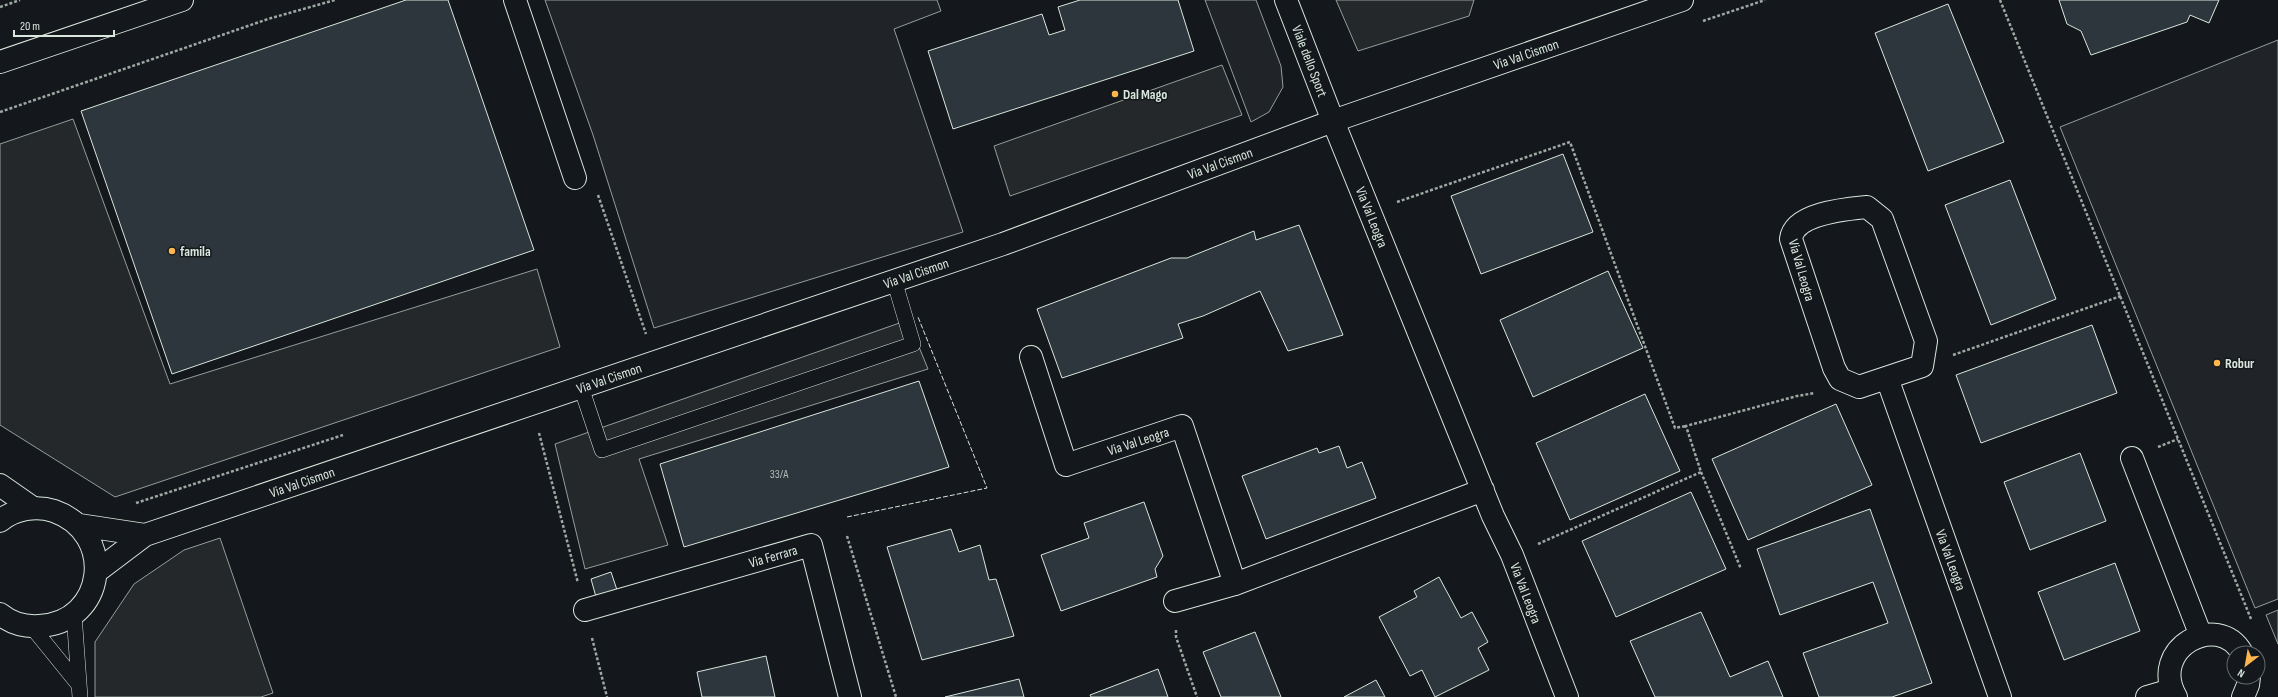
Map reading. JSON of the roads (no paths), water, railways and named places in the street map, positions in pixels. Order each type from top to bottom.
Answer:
[{"type":"street","points":[[0,62],[182,0]]},
{"type":"street","points":[[515,0],[575,178]]},
{"type":"street","name":"Viale dello Sport","points":[[1286,0],[1333,121]]},
{"type":"street","name":"Via Val Cismon","points":[[96,572],[145,535],[1003,244],[1333,121],[1682,0]]},
{"type":"street","name":"Via Val Leogra","points":[[1333,121],[1483,490],[1512,555],[1567,697]]},
{"type":"street","name":"Via Val Leogra","points":[[1867,207],[1882,219],[1926,341],[1922,366],[1887,378],[1859,387],[1840,379],[1834,368],[1791,239],[1792,231],[1797,225],[1832,210],[1867,207]]},
{"type":"street","name":"Via Val Leogra","points":[[1031,357],[1066,465],[1182,426],[1234,584]]},
{"type":"street","name":"Via Val Leogra","points":[[1887,378],[2000,697]]},
{"type":"street","points":[[2132,458],[2201,636]]},
{"type":"street","points":[[0,485],[33,508]]},
{"type":"street","points":[[1174,602],[1234,584],[1483,490]]},
{"type":"street","name":"Via Val Cismon","points":[[0,521],[18,510],[33,508],[50,509],[65,515],[79,525],[89,539],[96,555],[96,572],[90,593],[85,602],[74,614],[62,622],[47,626],[32,627],[18,624],[0,614]]},
{"type":"street","name":"Via Val Cismon","points":[[79,525],[145,535]]},
{"type":"street","name":"Via Ferrara","points":[[584,610],[811,545],[850,697]]},
{"type":"street","points":[[2147,697],[2173,693],[2168,678],[2169,666],[2174,655],[2181,646],[2201,636],[2212,635],[2223,638],[2235,645]]},
{"type":"lane","points":[[581,387],[602,450],[913,344],[894,280]]},
{"type":"lane","points":[[74,614],[79,691]]},
{"type":"lane","points":[[32,627],[79,691]]},
{"type":"place","name":"Dal Mago","points":[[1115,94]]},
{"type":"place","name":"famila","points":[[172,251]]},
{"type":"place","name":"Robur","points":[[2217,363]]}]
